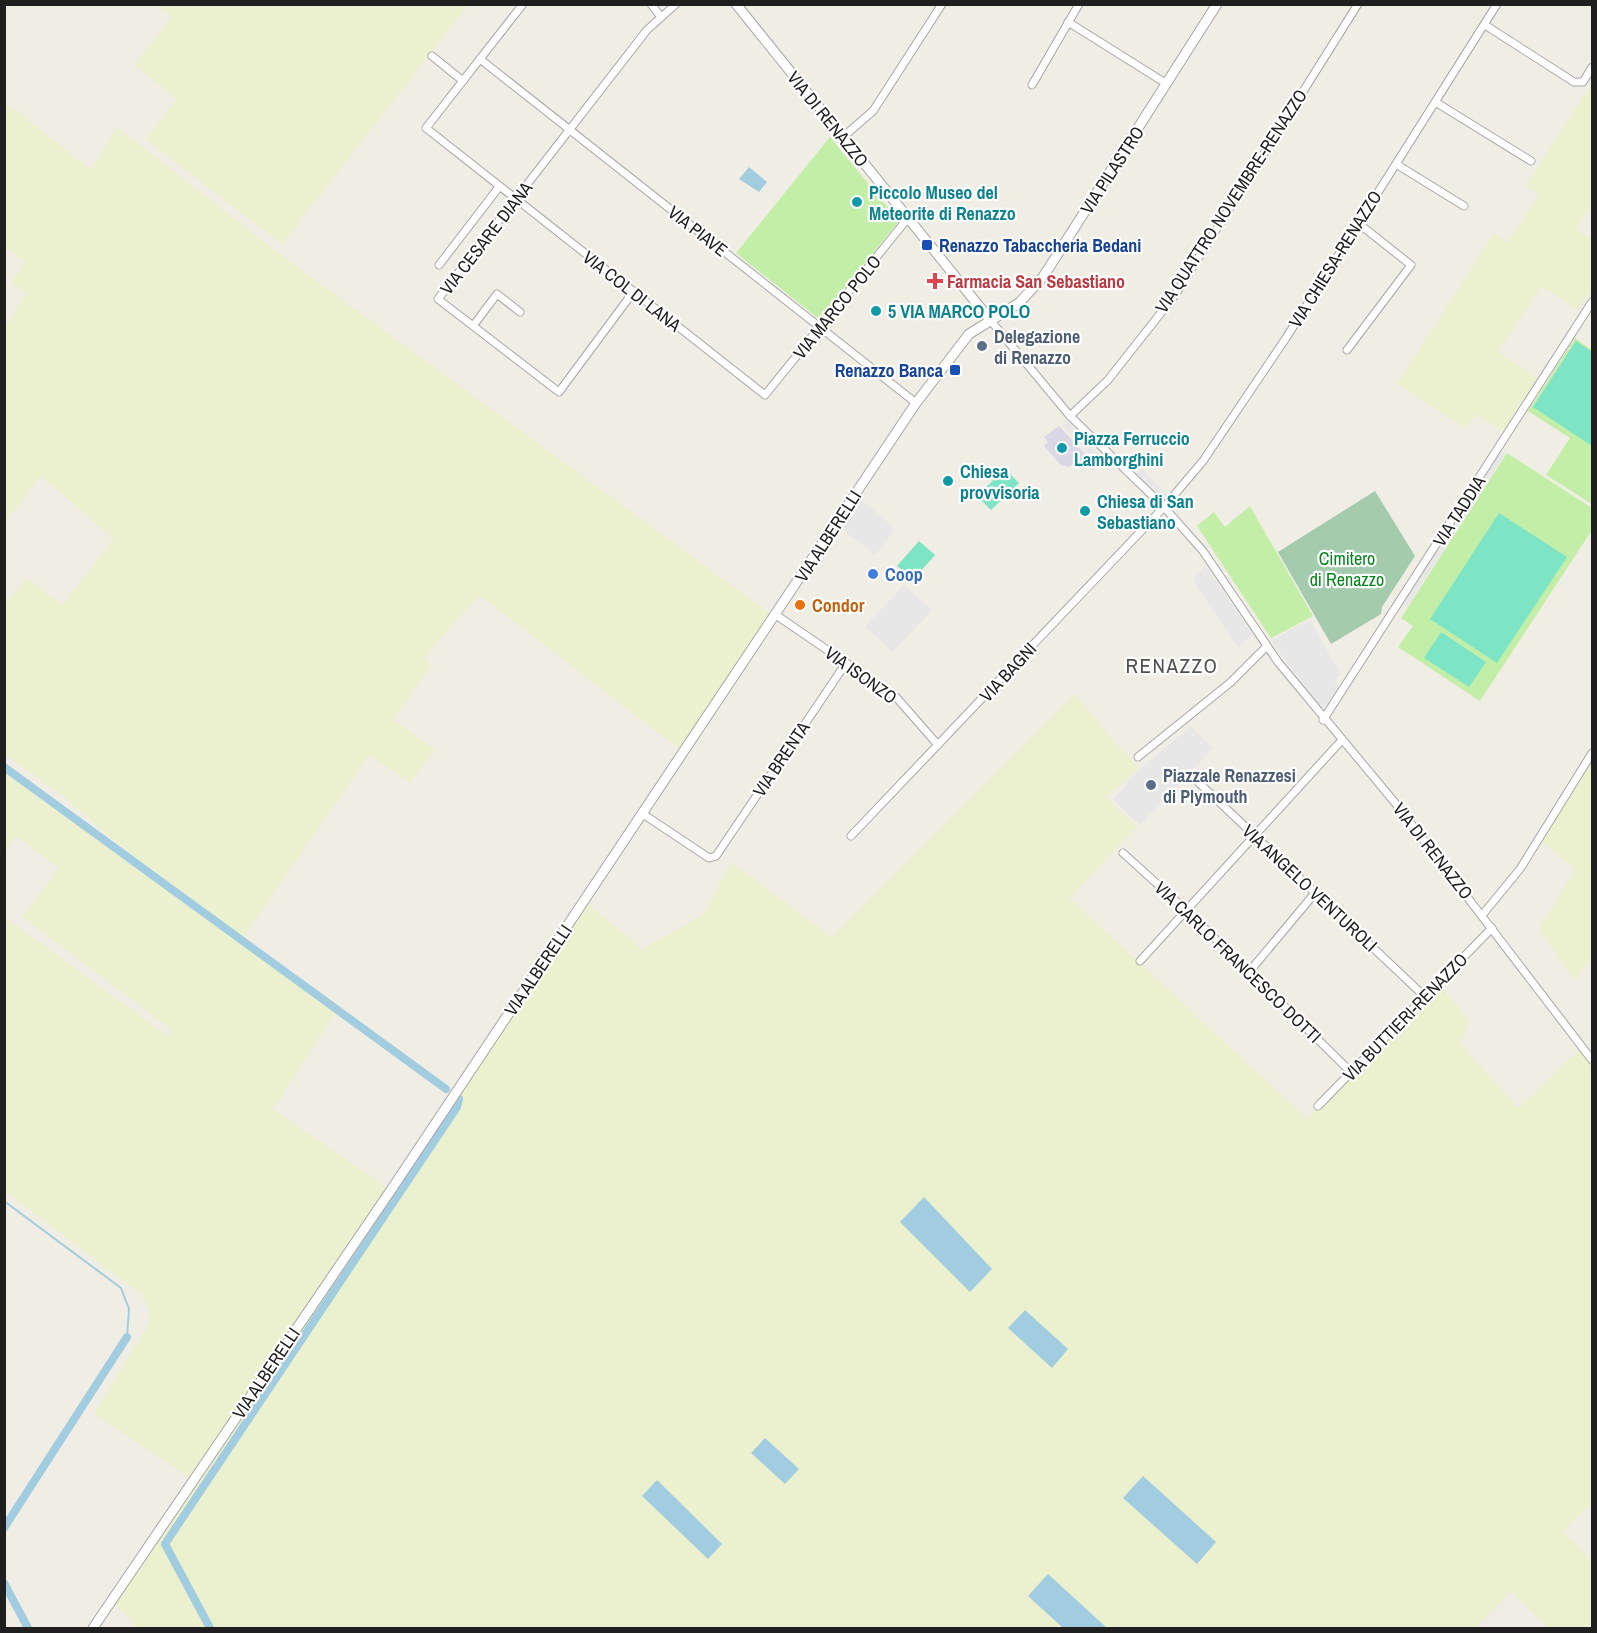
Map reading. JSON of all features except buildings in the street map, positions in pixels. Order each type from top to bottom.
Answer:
[{"type":"street","points":[[432,56],[463,81],[523,4]]},
{"type":"street","points":[[651,4],[661,17]]},
{"type":"street","name":"VIA CESARE DIANA","points":[[634,291],[559,392],[438,299],[647,30],[676,4]]},
{"type":"street","name":"VIA DI RENAZZO","points":[[736,4],[1070,416],[1164,507],[1203,552],[1267,646],[1323,720],[1396,804],[1483,914],[1593,1060]]},
{"type":"street","points":[[843,137],[873,111],[942,4]]},
{"type":"street","points":[[1032,85],[1079,4]]},
{"type":"street","name":"VIA PILASTRO","points":[[991,321],[1019,303],[1043,277],[1217,4]]},
{"type":"street","name":"VIA QUATTRO NOVEMBRE-RENAZZO","points":[[1070,416],[1108,380],[1175,295],[1358,4]]},
{"type":"street","name":"VIA CHIESA-RENAZZO","points":[[1164,507],[1203,461],[1286,338],[1437,103],[1497,4]]},
{"type":"street","points":[[1068,22],[1167,84]]},
{"type":"street","points":[[1485,25],[1575,82],[1583,82],[1593,67]]},
{"type":"street","name":"VIA PIAVE","points":[[480,59],[915,403]]},
{"type":"street","name":"VIA COL DI LANA","points":[[463,81],[426,128],[765,395]]},
{"type":"street","points":[[1437,103],[1531,161]]},
{"type":"street","points":[[1396,164],[1464,206]]},
{"type":"street","points":[[439,265],[499,187]]},
{"type":"street","name":"VIA MARCO POLO","points":[[765,395],[908,218]]},
{"type":"street","points":[[1347,350],[1411,265],[1358,223]]},
{"type":"street","points":[[473,326],[498,294],[520,312]]},
{"type":"street","name":"VIA TADDIA","points":[[1323,720],[1593,302]]},
{"type":"street","name":"VIA ALBERELLI","points":[[93,1629],[643,814],[915,403],[969,334],[991,321]]},
{"type":"street","name":"VIA BAGNI","points":[[851,836],[1164,507]]},
{"type":"street","name":"VIA ISONZO","points":[[776,615],[896,697],[938,745]]},
{"type":"street","points":[[1137,757],[1231,682],[1267,646]]},
{"type":"street","name":"VIA BRENTA","points":[[643,814],[709,858],[716,856],[846,663]]},
{"type":"street","points":[[1140,961],[1341,741]]},
{"type":"street","points":[[1483,914],[1520,869],[1593,753]]},
{"type":"street","name":"VIA ANGELO VENTUROLI","points":[[1197,781],[1423,995]]},
{"type":"street","name":"VIA CARLO FRANCESCO DOTTI","points":[[1123,853],[1186,910],[1351,1072]]},
{"type":"street","points":[[1249,972],[1316,893]]},
{"type":"street","name":"VIA BUTTIERI-RENAZZO","points":[[1318,1106],[1423,995],[1492,928]]},
{"type":"green space","points":[[157,5],[468,5],[282,244],[145,139],[177,99],[134,65],[172,17]]},
{"type":"green space","points":[[1592,82],[1592,203],[1576,229],[1592,240],[1592,288],[1578,310],[1542,286],[1498,352],[1537,378],[1502,432],[1476,414],[1465,428],[1397,384],[1494,233],[1507,243],[1539,195],[1526,186]]},
{"type":"green space","points":[[9,105],[91,170],[117,127],[277,252],[776,618],[682,751],[479,595],[424,658],[431,666],[393,720],[435,749],[410,783],[369,755],[245,935],[239,937],[151,872],[64,797],[5,754],[5,604],[26,578],[62,605],[114,539],[41,476],[5,522],[5,327],[26,294],[11,282],[25,262],[5,247],[4,112]]},
{"type":"green space","points":[[830,137],[899,221],[819,319],[736,253]]},
{"type":"green space","points":[[1575,338],[1592,350],[1592,504],[1546,475],[1570,438],[1528,411]]},
{"type":"green space","points":[[1576,341],[1592,352],[1592,446],[1533,407]]},
{"type":"green space","points":[[1507,453],[1592,508],[1592,530],[1480,701],[1398,647],[1413,626],[1401,618]]},
{"type":"green space","points":[[1005,469],[1019,483],[991,510],[977,496]]},
{"type":"green space","name":"Cimitero di Renazzo","points":[[1375,491],[1415,556],[1382,607],[1381,614],[1331,644],[1278,552]]},
{"type":"green space","points":[[1250,506],[1313,616],[1271,638],[1197,526],[1214,512],[1225,527]]},
{"type":"green space","points":[[1499,513],[1567,557],[1497,663],[1430,619]]},
{"type":"green space","points":[[919,541],[935,555],[913,580],[897,566]]},
{"type":"green space","points":[[1441,632],[1486,662],[1469,687],[1424,658]]},
{"type":"green space","points":[[1074,694],[1138,768],[1106,797],[1137,827],[1070,898],[1307,1119],[1439,983],[1470,1023],[1459,1042],[1518,1108],[1582,1047],[1592,1059],[1592,1502],[1563,1532],[1592,1560],[1592,1628],[1548,1628],[1511,1592],[1475,1628],[137,1628],[112,1600],[193,1480],[94,1414],[148,1325],[150,1313],[142,1295],[5,1191],[5,917],[169,1037],[173,1031],[22,917],[59,868],[16,836],[5,854],[5,773],[239,943],[242,939],[340,1006],[273,1109],[393,1192],[584,901],[642,949],[703,915],[731,862],[831,937]]},
{"type":"green space","points":[[1592,754],[1592,956],[1575,981],[1539,929],[1575,870],[1542,841]]},
{"type":"shaded area","points":[[1067,421],[1099,455],[1083,471],[1080,468],[1091,456],[1063,425]]},
{"type":"shaded area","name":"Piazza Ferruccio Lamborghini","points":[[1059,426],[1088,457],[1078,467],[1074,463],[1069,467],[1061,465],[1044,446],[1048,442],[1044,437]]},
{"type":"shaded area","points":[[1500,450],[1506,453],[1407,607],[1401,603]]},
{"type":"shaded area","points":[[1141,468],[1168,495],[1162,502],[1135,475]]},
{"type":"shaded area","points":[[862,500],[895,529],[875,555],[841,528]]},
{"type":"shaded area","points":[[1205,565],[1253,635],[1238,647],[1193,581]]},
{"type":"shaded area","points":[[904,585],[932,610],[893,652],[865,627]]},
{"type":"shaded area","points":[[1310,620],[1341,675],[1334,680],[1339,688],[1321,710],[1271,640]]},
{"type":"shaded area","name":"Piazzale Renazzesi di Plymouth","points":[[1191,726],[1213,748],[1140,825],[1113,800],[1138,771]]},
{"type":"water","points":[[749,167],[767,182],[759,192],[739,179]]},
{"type":"water","points":[[924,1197],[992,1269],[970,1292],[900,1222]]},
{"type":"water","points":[[1025,1310],[1068,1349],[1052,1368],[1008,1328]]},
{"type":"water","points":[[765,1438],[799,1469],[785,1484],[751,1453]]},
{"type":"water","points":[[1143,1476],[1216,1542],[1197,1564],[1123,1498]]},
{"type":"water","points":[[657,1480],[722,1544],[708,1559],[642,1496]]},
{"type":"water","points":[[1048,1574],[1107,1628],[1063,1628],[1028,1596]]},
{"type":"waterway","points":[[4,767],[446,1089]]},
{"type":"waterway","points":[[210,1628],[165,1544],[457,1107],[459,1099]]},
{"type":"waterway","points":[[4,1201],[121,1288],[129,1309],[127,1337]]},
{"type":"waterway","points":[[4,1528],[127,1337]]},
{"type":"waterway","points":[[4,1583],[28,1628]]},
{"type":"place","name":"Piccolo Museo del Meteorite di Renazzo","points":[[857,202]]},
{"type":"place","name":"Renazzo Tabaccheria Bedani","points":[[927,245]]},
{"type":"place","name":"Farmacia San Sebastiano","points":[[935,281]]},
{"type":"place","name":"5 VIA MARCO POLO","points":[[876,311]]},
{"type":"place","name":"Delegazione di Renazzo","points":[[982,346]]},
{"type":"place","name":"Renazzo Banca","points":[[955,370]]},
{"type":"place","name":"Piazza Ferruccio Lamborghini","points":[[1062,448]]},
{"type":"place","name":"Chiesa provvisoria","points":[[948,481]]},
{"type":"place","name":"Chiesa di San Sebastiano","points":[[1085,511]]},
{"type":"place","name":"Coop","points":[[873,574]]},
{"type":"place","name":"Condor","points":[[800,605]]},
{"type":"place","name":"Piazzale Renazzesi di Plymouth","points":[[1151,785]]},
{"type":"district","name":"RENAZZO","points":[[1172,665]]}]
